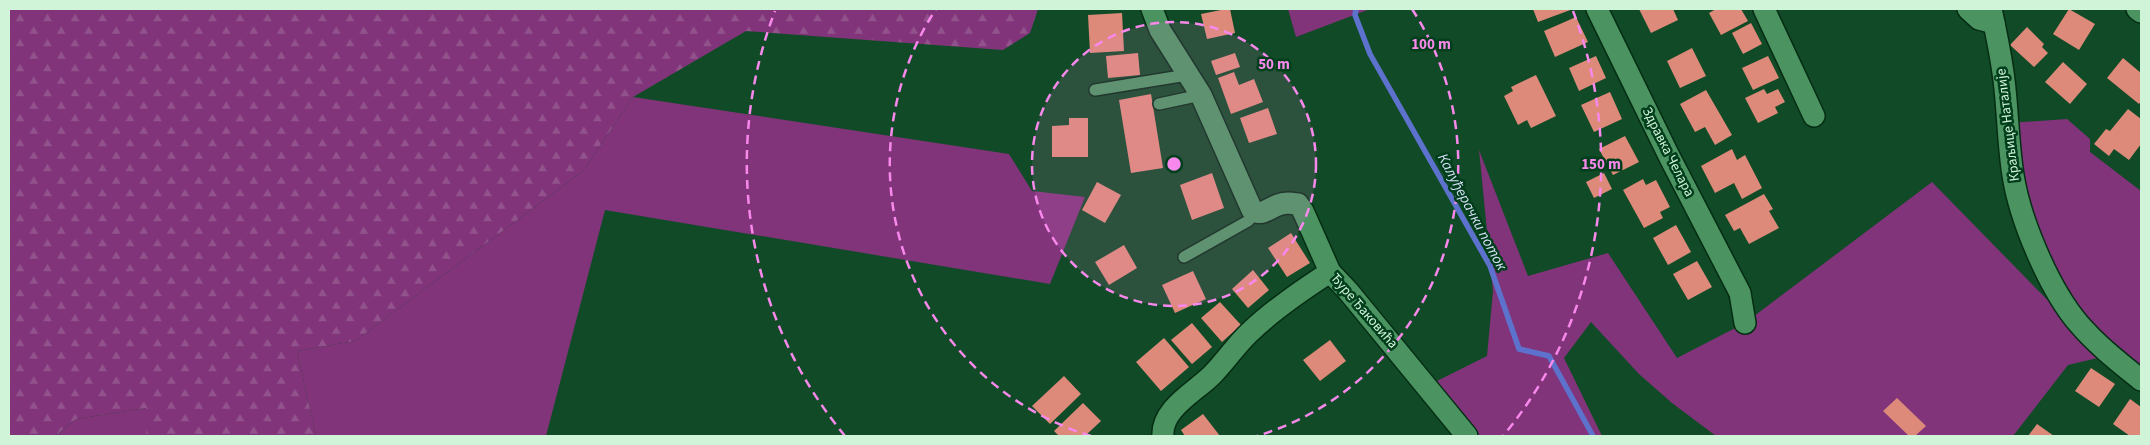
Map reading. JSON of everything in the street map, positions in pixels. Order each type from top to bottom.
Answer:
[{"type":"street","points":[[1152,9],[1160,30],[1200,95],[1250,206],[1255,212]]},
{"type":"street","name":"Здравка Челара","points":[[1597,9],[1669,156],[1740,293],[1745,323]]},
{"type":"street","points":[[1764,9],[1814,116]]},
{"type":"street","points":[[1968,9],[1979,19],[1993,16]]},
{"type":"street","points":[[2138,9],[2141,12]]},
{"type":"street","name":"Краљице Наталије","points":[[1993,16],[2004,77],[2014,183],[2040,260],[2062,301],[2079,324],[2110,355],[2141,380]]},
{"type":"street","name":"Ђуре Ђаковића","points":[[1255,212],[1262,212],[1279,204],[1289,202],[1298,204],[1303,211],[1330,272],[1348,291],[1467,436]]},
{"type":"street","points":[[1163,436],[1166,420],[1174,409],[1212,375],[1248,333],[1273,312],[1330,272]]},
{"type":"lane","points":[[1095,90],[1188,74]]},
{"type":"lane","points":[[1159,104],[1200,95]]},
{"type":"lane","points":[[1184,257],[1248,221],[1255,212]]},
{"type":"green space","points":[[9,9],[1038,9],[1030,33],[1003,50],[746,31],[633,97],[583,171],[355,341],[297,351],[316,436],[146,436],[146,408],[76,419],[55,436],[9,436]]},
{"type":"green space","points":[[1288,9],[1370,9],[1296,37]]},
{"type":"green space","points":[[633,97],[1009,154],[1032,191],[1085,197],[1050,284],[605,210],[546,436],[316,436],[297,351],[355,341],[583,171]]},
{"type":"green space","points":[[2067,119],[2090,139],[2090,152],[2141,191],[2141,380],[2110,355],[2068,365],[2013,436],[1716,436],[1672,403],[1639,374],[1591,322],[1564,358],[1602,436],[1467,436],[1427,386],[1487,356],[1493,291],[1479,150],[1528,276],[1608,253],[1677,358],[1745,323],[1932,182],[2069,322],[2041,260],[2009,123]]},
{"type":"green space","points":[[146,408],[146,436],[55,436],[76,419]]},
{"type":"building","points":[[1230,9],[1235,33],[1207,39],[1201,14]]},
{"type":"building","points":[[1533,9],[1573,9],[1538,22]]},
{"type":"building","points":[[1639,9],[1673,9],[1678,20],[1651,33]]},
{"type":"building","points":[[1716,9],[1741,9],[1748,21],[1721,35],[1709,13]]},
{"type":"building","points":[[2069,9],[2095,24],[2079,50],[2053,34]]},
{"type":"building","points":[[1122,13],[1124,51],[1090,53],[1088,15]]},
{"type":"building","points":[[1576,17],[1588,42],[1555,57],[1544,31]]},
{"type":"building","points":[[1751,23],[1762,44],[1743,54],[1732,33]]},
{"type":"building","points":[[2027,27],[2044,44],[2042,47],[2048,53],[2034,67],[2010,45]]},
{"type":"building","points":[[1692,48],[1706,76],[1680,88],[1667,61]]},
{"type":"building","points":[[1138,53],[1140,75],[1108,78],[1106,56]]},
{"type":"building","points":[[1235,53],[1240,67],[1216,75],[1211,61]]},
{"type":"building","points":[[1596,56],[1606,78],[1579,91],[1569,68]]},
{"type":"building","points":[[1768,56],[1779,78],[1753,90],[1742,68]]},
{"type":"building","points":[[2123,58],[2141,73],[2141,101],[2139,104],[2107,78]]},
{"type":"building","points":[[2063,62],[2087,84],[2070,104],[2045,82]]},
{"type":"building","points":[[1234,72],[1239,85],[1254,79],[1263,102],[1231,114],[1218,78]]},
{"type":"building","points":[[1536,75],[1556,116],[1531,128],[1527,120],[1518,125],[1504,96],[1513,91],[1511,87]]},
{"type":"building","points":[[1764,89],[1767,94],[1778,89],[1785,102],[1775,107],[1778,113],[1758,123],[1745,98]]},
{"type":"building","points":[[1706,90],[1732,135],[1715,145],[1705,127],[1695,132],[1680,104]]},
{"type":"building","points":[[1610,92],[1622,119],[1594,132],[1581,105]]},
{"type":"building","points":[[1151,94],[1163,168],[1131,173],[1119,100]]},
{"type":"building","points":[[1268,108],[1277,134],[1249,143],[1240,118]]},
{"type":"building","points":[[2128,109],[2141,119],[2141,144],[2129,160],[2114,149],[2109,156],[2094,144],[2106,129],[2110,131]]},
{"type":"building","points":[[1069,118],[1088,118],[1088,157],[1052,157],[1052,126],[1069,125]]},
{"type":"building","points":[[1625,136],[1639,162],[1613,175],[1599,149]]},
{"type":"building","points":[[1732,149],[1737,160],[1745,155],[1762,188],[1742,199],[1734,183],[1715,193],[1701,166]]},
{"type":"building","points":[[1212,173],[1224,208],[1192,220],[1180,185]]},
{"type":"building","points":[[1604,173],[1612,189],[1594,198],[1586,182]]},
{"type":"building","points":[[1643,179],[1646,185],[1656,180],[1670,207],[1660,212],[1663,218],[1644,228],[1623,190]]},
{"type":"building","points":[[1097,182],[1121,195],[1105,223],[1082,210]]},
{"type":"building","points":[[1764,194],[1773,209],[1769,211],[1779,228],[1749,244],[1740,228],[1734,231],[1725,215]]},
{"type":"building","points":[[1676,225],[1691,252],[1668,265],[1653,238]]},
{"type":"building","points":[[1291,233],[1310,263],[1287,277],[1268,248]]},
{"type":"building","points":[[1124,245],[1137,268],[1109,285],[1095,262]]},
{"type":"building","points":[[1697,261],[1712,287],[1688,300],[1673,274]]},
{"type":"building","points":[[1253,270],[1269,290],[1248,308],[1232,289]]},
{"type":"building","points":[[1193,271],[1206,299],[1175,313],[1162,285]]},
{"type":"building","points":[[1220,302],[1241,325],[1222,342],[1201,318]]},
{"type":"building","points":[[1192,323],[1212,347],[1192,364],[1171,340]]},
{"type":"building","points":[[1164,338],[1189,367],[1161,391],[1136,362]]},
{"type":"building","points":[[1330,340],[1346,361],[1320,381],[1303,360]]},
{"type":"building","points":[[2091,368],[2115,384],[2099,407],[2075,391]]},
{"type":"building","points":[[1064,376],[1081,394],[1050,424],[1032,406]]},
{"type":"building","points":[[1897,398],[1926,426],[1915,436],[1909,436],[1883,411]]},
{"type":"building","points":[[2130,399],[2141,407],[2141,436],[2130,436],[2113,424]]},
{"type":"building","points":[[1083,403],[1101,421],[1085,436],[1059,436],[1054,431]]},
{"type":"building","points":[[1203,414],[1220,436],[1185,436],[1181,430]]},
{"type":"building","points":[[2037,424],[2054,436],[2028,436]]},
{"type":"waterway","name":"Калуђерачки поток","points":[[1356,9],[1355,15],[1370,54],[1490,266],[1519,349],[1549,356],[1593,436]]}]
